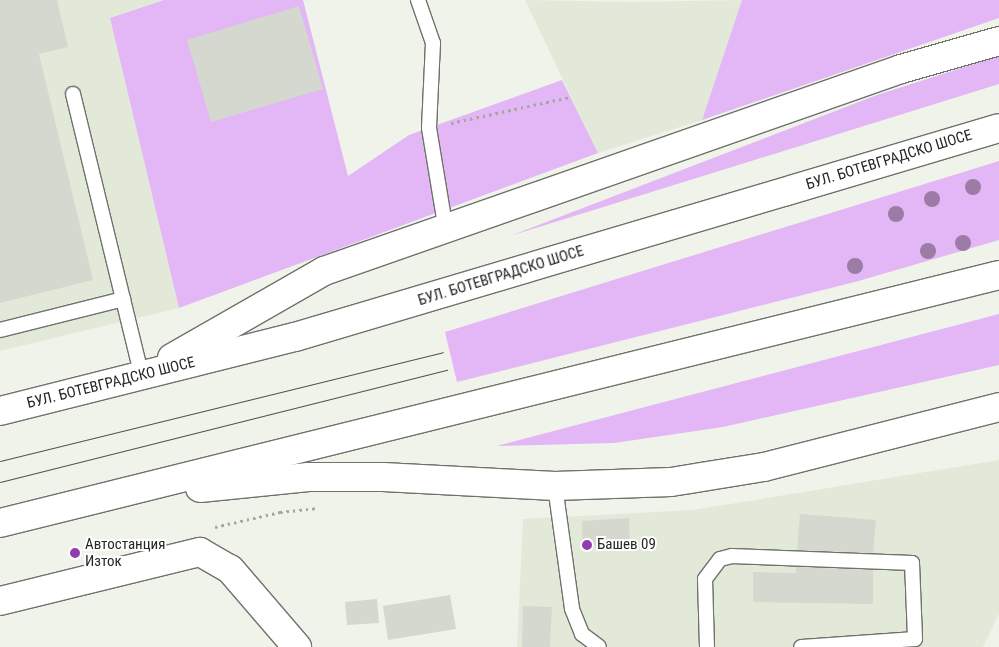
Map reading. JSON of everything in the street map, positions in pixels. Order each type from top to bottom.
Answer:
[{"type":"main road","points":[[142,376],[324,271],[446,230],[734,126],[901,69],[999,41]]},
{"type":"main road","name":"БУЛ. БОТЕВГРАДСКО ШОСЕ","points":[[0,411],[304,335],[999,128]]},
{"type":"main road","points":[[0,523],[999,275]]},
{"type":"main road","points":[[95,499],[308,477],[382,477],[555,486],[671,482],[764,467],[998,408]]},
{"type":"main road","points":[[0,600],[200,552],[230,568],[297,647]]},
{"type":"lane","points":[[418,0],[433,43],[430,128],[446,230]]},
{"type":"lane","points":[[73,94],[142,376]]},
{"type":"lane","points":[[0,330],[123,299]]},
{"type":"lane","points":[[555,486],[572,609],[582,634],[599,647]]},
{"type":"lane","points":[[708,647],[704,579],[720,559],[732,556],[912,563],[915,643],[802,647]]},
{"type":"path","points":[[454,123],[570,98]]},
{"type":"path","points":[[210,528],[280,512],[324,507]]},
{"type":"shaded area","points":[[0,0],[164,0],[110,18],[179,308],[0,351]]},
{"type":"shaded area","points":[[164,0],[303,0],[348,176],[409,135],[562,80],[598,153],[179,308],[110,18]]},
{"type":"shaded area","points":[[525,0],[632,2],[742,0],[702,120],[598,153]]},
{"type":"shaded area","points":[[742,0],[999,0],[999,18],[702,120]]},
{"type":"shaded area","points":[[999,56],[999,84],[510,236],[877,95]]},
{"type":"shaded area","points":[[999,161],[999,240],[855,282],[457,382],[445,332]]},
{"type":"shaded area","points":[[999,314],[999,365],[723,427],[614,443],[497,446]]},
{"type":"shaded area","points":[[999,460],[999,614],[983,647],[517,647],[523,519],[693,510]]},
{"type":"building","points":[[0,0],[57,0],[68,47],[39,54],[93,280],[0,303]]},
{"type":"building","points":[[299,6],[323,89],[211,122],[187,40]]},
{"type":"building","points":[[800,514],[876,520],[873,553],[797,550]]},
{"type":"building","points":[[629,518],[630,546],[583,548],[582,521]]},
{"type":"building","points":[[796,567],[873,570],[873,604],[753,602],[753,572],[796,573]]},
{"type":"building","points":[[450,595],[456,629],[388,640],[383,606]]},
{"type":"building","points":[[377,599],[379,623],[347,625],[345,602]]},
{"type":"building","points":[[523,606],[552,607],[550,647],[522,647]]},
{"type":"tram line","points":[[0,461],[443,352]]},
{"type":"tram line","points":[[0,482],[447,370]]},
{"type":"place","name":"Башев 09","points":[[587,545]]},
{"type":"place","name":"Автостанция Изток","points":[[75,553]]}]
